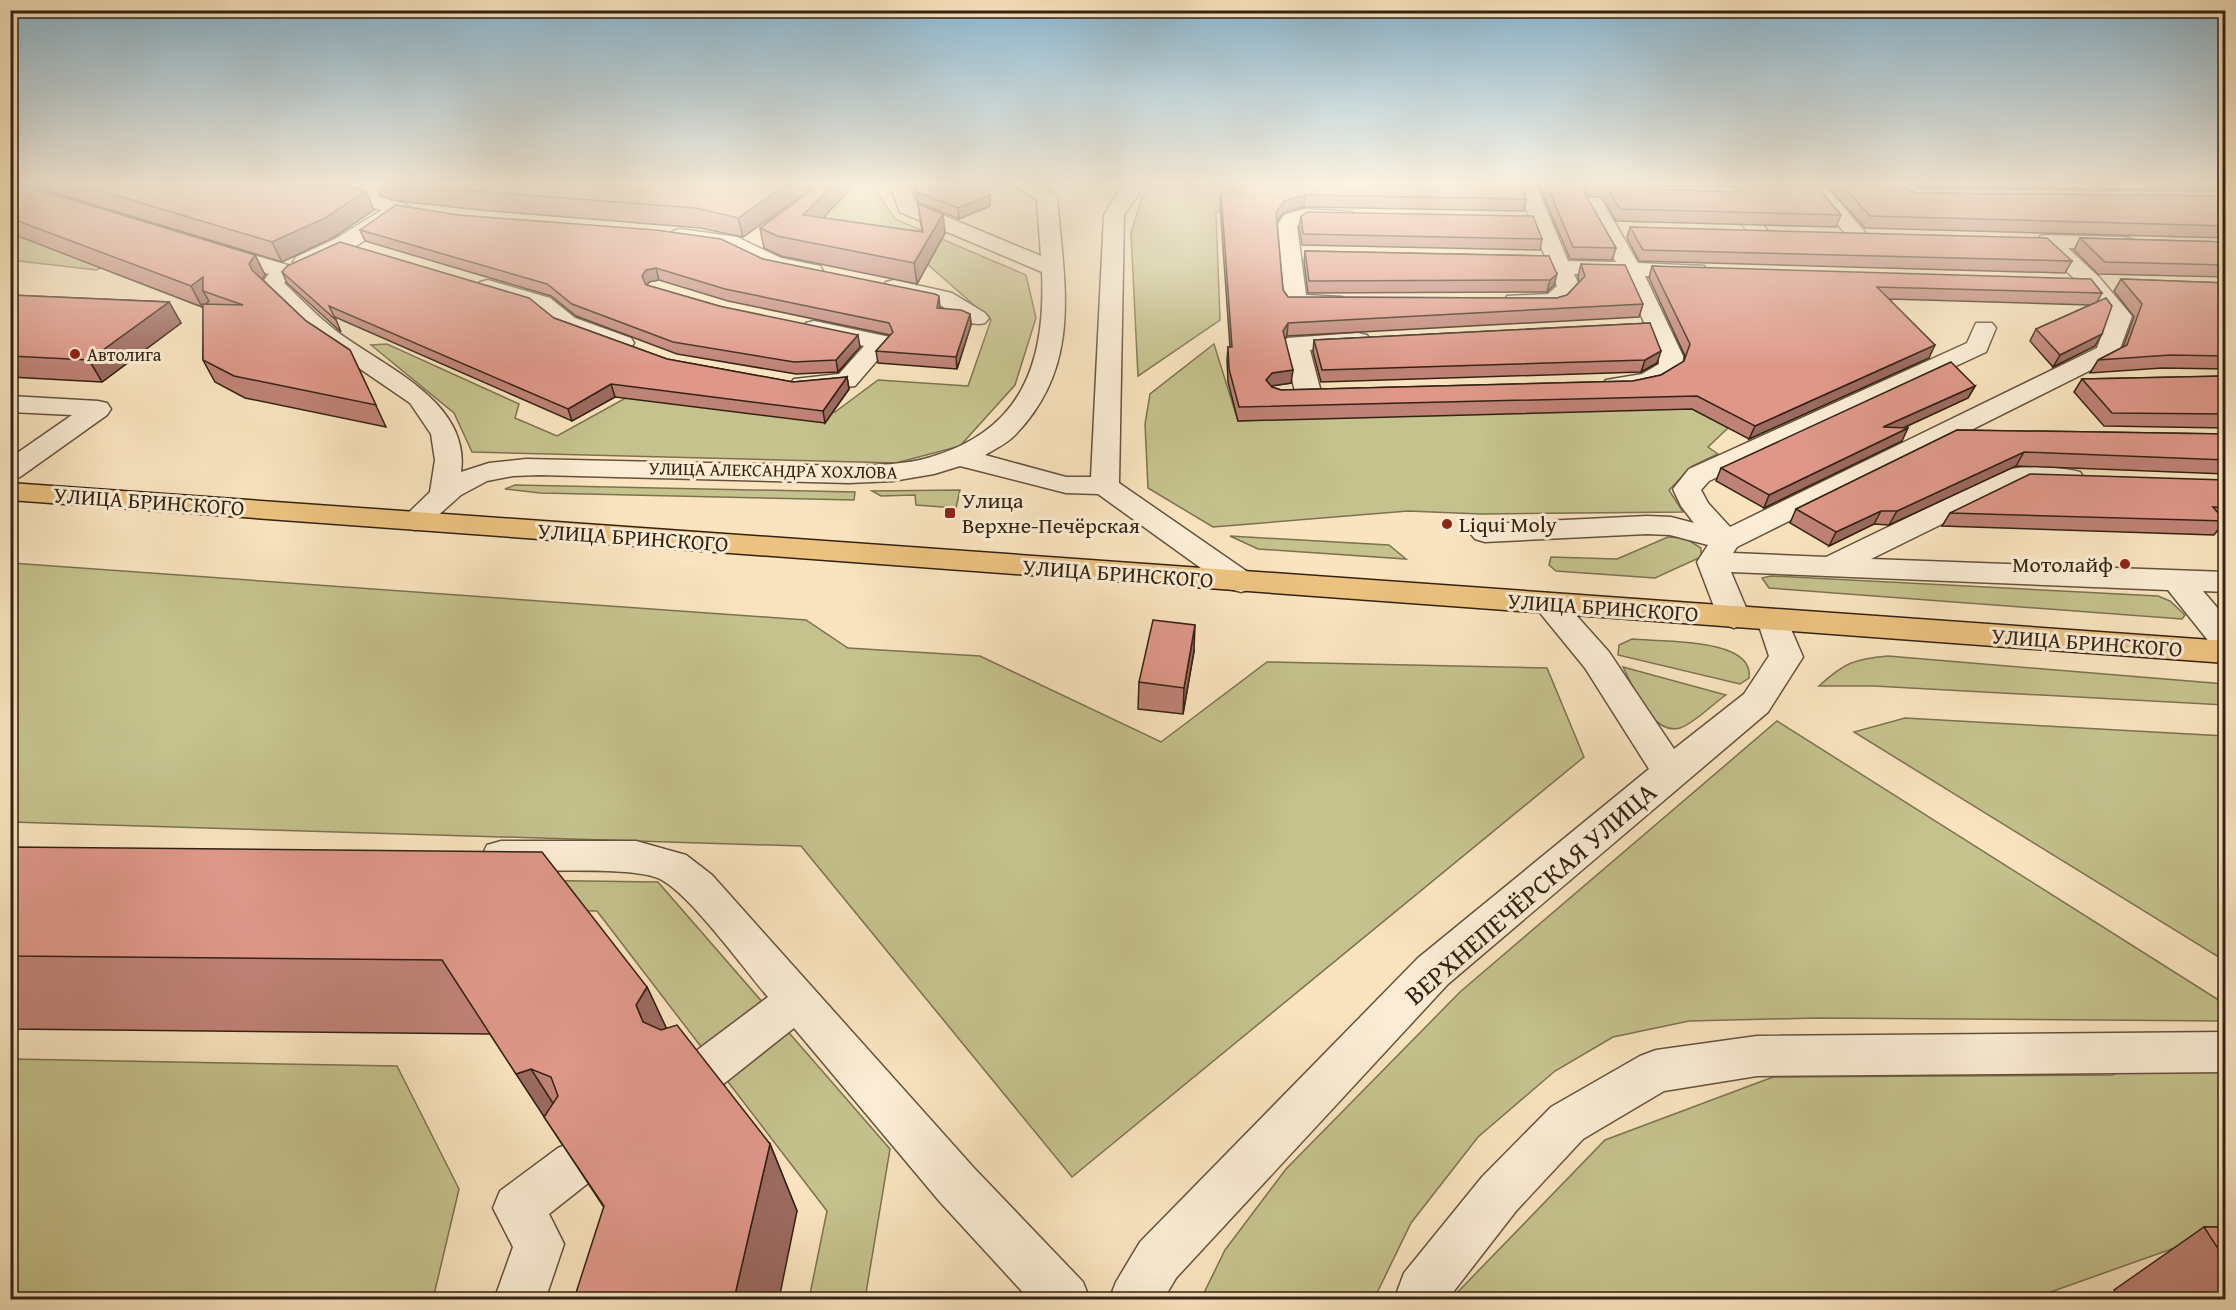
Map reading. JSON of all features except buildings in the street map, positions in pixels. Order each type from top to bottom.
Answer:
[{"type":"main road","name":"УЛИЦА БРИНСКОГО","points":[[10,491],[2226,652]]},
{"type":"street","points":[[194,244],[283,271]]},
{"type":"street","points":[[343,244],[376,254]]},
{"type":"street","points":[[343,244],[283,271],[272,284],[326,335],[419,398],[444,434],[449,460],[444,493]]},
{"type":"street","points":[[734,244],[774,263],[830,274]]},
{"type":"street","points":[[745,249],[752,244]]},
{"type":"street","points":[[994,244],[1051,268]]},
{"type":"street","name":"УЛИЦА АЛЕКСАНДРА ХОХЛОВА","points":[[416,521],[444,493],[477,475],[506,468],[634,468],[859,475],[916,471],[963,458],[996,439],[1026,406],[1038,383],[1050,350],[1053,315],[1050,244]]},
{"type":"street","points":[[1105,486],[1113,244]]},
{"type":"street","points":[[1288,244],[1295,302],[1354,302]]},
{"type":"street","points":[[1495,301],[1554,301],[1569,287],[1550,244]]},
{"type":"street","points":[[1593,385],[1649,381],[1671,367],[1671,356],[1646,326],[1624,244]]},
{"type":"street","points":[[1719,552],[2108,352],[2120,316],[2091,282],[2040,244]]},
{"type":"street","points":[[1289,253],[1312,254]]},
{"type":"street","points":[[1535,259],[1631,269],[1714,271]]},
{"type":"street","points":[[465,280],[542,303],[567,323],[640,350]]},
{"type":"street","points":[[2056,281],[2125,283]]},
{"type":"street","points":[[876,284],[944,297],[977,318]]},
{"type":"street","points":[[790,323],[881,342]]},
{"type":"street","points":[[785,382],[846,381],[899,323]]},
{"type":"street","points":[[1734,617],[1719,552],[1687,489],[1699,475],[1977,347],[1984,328]]},
{"type":"street","points":[[1280,393],[1320,392],[1296,343],[1378,339]]},
{"type":"street","points":[[2042,386],[2097,382]]},
{"type":"street","points":[[10,404],[98,409],[10,471]]},
{"type":"street","points":[[1947,434],[1995,435]]},
{"type":"street","points":[[963,458],[1066,485],[1105,486],[1241,582]]},
{"type":"street","points":[[1830,567],[2016,476],[2097,479]]},
{"type":"street","points":[[1485,533],[1647,525],[1671,526],[1719,552],[1830,567],[2226,582]]},
{"type":"street","points":[[2178,581],[2226,640]]},
{"type":"street","points":[[1548,603],[1597,660],[1670,772]]},
{"type":"street","name":"ВЕРХНЕПЕЧЁРСКАЯ УЛИЦА","points":[[1134,1299],[1158,1260],[1433,971],[1670,772],[1756,703],[1786,657],[1773,620]]},
{"type":"street","points":[[459,856],[636,857],[672,866],[698,886],[957,1185],[1065,1299]]},
{"type":"street","points":[[696,1078],[797,1000]]},
{"type":"street","points":[[1419,1299],[1422,1291],[1499,1194],[1567,1123],[1656,1071],[1757,1056],[2226,1053]]},
{"type":"street","points":[[519,1299],[539,1244],[517,1208],[575,1164]]},
{"type":"shaded area","points":[[11,244],[107,244],[143,251],[96,270],[11,260]]},
{"type":"shaded area","points":[[880,244],[954,244],[1026,275],[1036,318],[1015,385],[960,446],[896,463],[472,452],[454,413],[371,345],[387,344],[519,404],[515,418],[557,436],[631,395],[835,412],[878,380],[968,386],[991,320],[910,249]]},
{"type":"shaded area","points":[[1132,244],[1217,244],[1220,320],[1138,376]]},
{"type":"shaded area","points":[[1214,344],[1238,421],[1709,399],[1740,422],[1728,428],[1708,447],[1718,454],[1692,466],[1669,490],[1683,512],[1481,514],[1408,511],[1213,527],[1148,488],[1145,424],[1150,394]]},
{"type":"shaded area","points":[[515,485],[855,492],[854,500],[540,493],[505,489]]},
{"type":"shaded area","points":[[960,490],[956,508],[916,505],[915,495],[881,496],[872,491]]},
{"type":"shaded area","points":[[1230,536],[1389,545],[1406,559],[1258,549]]},
{"type":"shaded area","points":[[1668,537],[1685,538],[1701,548],[1701,557],[1655,578],[1556,571],[1549,565],[1551,557],[1617,559]]},
{"type":"shaded area","points":[[11,563],[806,620],[848,648],[980,656],[1161,742],[1267,662],[1547,668],[1584,757],[1072,1177],[801,846],[11,822]]},
{"type":"shaded area","points":[[1771,576],[2158,596],[2170,601],[2185,615],[2182,619],[1769,588],[1762,578]]},
{"type":"shaded area","points":[[1632,639],[1703,644],[1722,648],[1737,655],[1747,665],[1749,678],[1740,684],[1618,655],[1619,645]]},
{"type":"shaded area","points":[[1888,656],[2225,684],[2225,705],[1874,686],[1819,686],[1843,667],[1866,659]]},
{"type":"shaded area","points":[[1623,667],[1726,695],[1691,723],[1680,728],[1670,728],[1661,725],[1645,708]]},
{"type":"shaded area","points":[[1905,718],[2225,736],[2225,961],[1854,732]]},
{"type":"shaded area","points":[[1777,721],[2225,1004],[2225,1021],[1816,1018],[1689,1021],[1613,1037],[1555,1071],[1478,1137],[1411,1223],[1374,1299],[1201,1299],[1225,1250],[1286,1169],[1460,992]]},
{"type":"shaded area","points":[[11,873],[658,882],[890,1149],[865,1299],[809,1299],[827,1211],[597,911],[11,904]]},
{"type":"shaded area","points":[[2164,1036],[2225,1036],[2225,1230],[2031,1299],[1450,1300],[1605,1140],[1773,1077],[2113,1075]]},
{"type":"shaded area","points":[[11,1059],[397,1066],[459,1189],[433,1299],[11,1299]]},
{"type":"place","name":"Автолига","points":[[75,354]]},
{"type":"place","name":"Улица Верхне-Печёрская","points":[[950,513]]},
{"type":"place","name":"Liqui Moly","points":[[1447,524]]},
{"type":"place","name":"Мотолайф","points":[[2125,564]]}]
